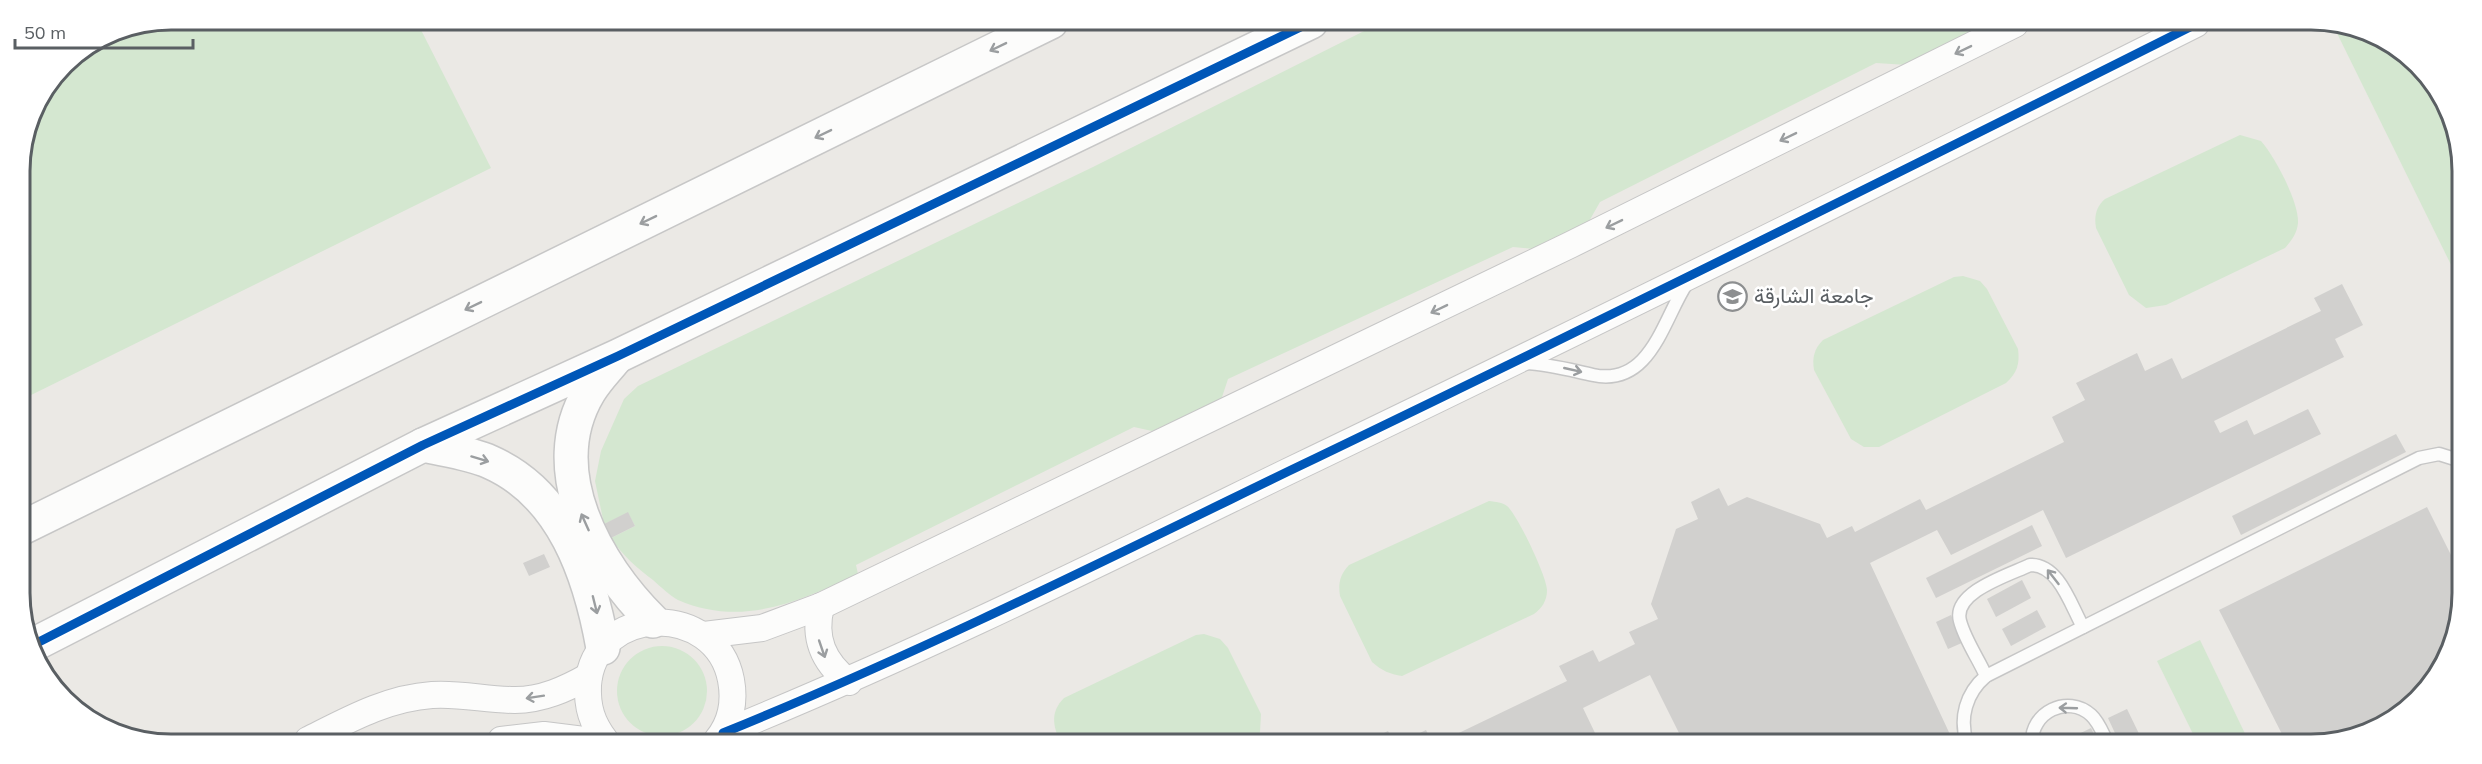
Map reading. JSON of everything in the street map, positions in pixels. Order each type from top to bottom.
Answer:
[{"type":"street","points":[[30,524],[1035,30]]},
{"type":"street","points":[[1241,57],[1259,30]]},
{"type":"street","points":[[39,642],[423,445],[618,356],[1295,30]]},
{"type":"street","points":[[704,635],[762,628],[821,606],[1570,245],[2003,30]]},
{"type":"street","points":[[727,734],[849,682],[1515,363],[2184,30]]},
{"type":"street","points":[[603,648],[593,596],[594,567],[576,500],[571,471],[572,441],[589,392],[618,356]]},
{"type":"street","points":[[423,445],[488,461],[510,472],[534,489],[594,567],[619,584],[653,621]]},
{"type":"street","points":[[534,489],[571,471]]},
{"type":"street","points":[[821,606],[818,620],[821,648],[827,661],[849,682]]},
{"type":"street","points":[[600,734],[594,727],[587,702],[589,676],[603,648],[617,635],[634,626],[653,621],[679,623],[704,635],[719,651],[729,670],[734,692],[731,713],[721,734]]},
{"type":"street","points":[[320,734],[372,708],[401,699],[461,694],[517,700],[543,696],[567,688],[589,676]]},
{"type":"lane","points":[[1515,363],[1563,367],[1595,375],[1610,376],[1625,373],[1649,355],[1671,308],[1690,277]]},
{"type":"lane","points":[[1964,734],[1966,703],[1978,682],[1986,676],[2419,458],[2439,454],[2452,458]]},
{"type":"lane","points":[[1986,676],[1960,622],[1960,607],[1968,595],[2036,564],[2053,574],[2083,627]]},
{"type":"lane","points":[[2034,734],[2035,725],[2043,714],[2055,708],[2067,706],[2080,708],[2091,716],[2102,734]]},
{"type":"green space","points":[[421,30],[491,168],[30,396],[31,152],[41,117],[54,93],[71,71],[100,49],[134,35],[152,31]]},
{"type":"green space","points":[[1366,30],[1969,30],[1968,34],[1907,65],[1876,63],[1600,202],[1588,223],[1534,249],[1513,247],[1228,379],[1221,400],[1152,431],[1134,427],[856,565],[858,574],[815,593],[771,608],[725,612],[702,608],[678,600],[668,593],[620,550],[611,538],[635,526],[628,513],[604,524],[595,481],[601,451],[624,399],[638,386],[1093,167]]},
{"type":"green space","points":[[2337,32],[2365,41],[2397,59],[2411,71],[2433,100],[2445,126],[2451,152],[2452,267]]},
{"type":"green space","points":[[2240,135],[2261,141],[2279,168],[2295,204],[2298,223],[2294,236],[2285,248],[2166,305],[2146,308],[2129,295],[2096,228],[2098,209],[2105,199]]},
{"type":"green space","points":[[1963,276],[1980,281],[1987,289],[2018,349],[2019,359],[2013,376],[2006,383],[1879,447],[1864,447],[1851,439],[1814,370],[1814,358],[1818,347],[1823,340],[1954,277]]},
{"type":"green space","points":[[1489,501],[1507,506],[1524,533],[1546,583],[1547,594],[1544,604],[1534,614],[1402,676],[1379,668],[1372,662],[1340,596],[1340,583],[1344,572],[1349,565]]},
{"type":"green space","points":[[1204,634],[1220,639],[1228,648],[1261,714],[1259,734],[1057,734],[1054,719],[1056,709],[1064,698],[1196,635]]},
{"type":"green space","points":[[2200,640],[2245,734],[2193,734],[2157,661]]},
{"type":"green space","points":[[662,646],[679,649],[694,659],[704,674],[706,682],[704,708],[694,723],[679,733],[645,733],[630,723],[620,708],[617,691],[620,674],[630,659],[645,649]]},
{"type":"building","points":[[2342,284],[2363,325],[2335,339],[2344,357],[2214,421],[2220,433],[2247,420],[2254,435],[2308,409],[2321,434],[2066,558],[2043,510],[1951,555],[1937,530],[1870,563],[1950,734],[1680,734],[1650,675],[1583,708],[1595,733],[1593,734],[1457,734],[1567,681],[1559,666],[1593,650],[1599,662],[1635,644],[1629,632],[1658,619],[1651,604],[1676,529],[1698,519],[1691,502],[1719,488],[1728,506],[1747,497],[1820,524],[1827,538],[1852,526],[1855,532],[1920,499],[1926,510],[2064,442],[2052,417],[2085,400],[2076,383],[2137,353],[2145,371],[2172,358],[2182,379],[2321,311],[2314,298]]},
{"type":"building","points":[[2396,434],[2406,452],[2241,535],[2232,516]]},
{"type":"building","points":[[2427,507],[2452,557],[2451,612],[2447,630],[2433,664],[2423,679],[2404,699],[2373,719],[2348,729],[2320,734],[2282,734],[2219,610]]},
{"type":"building","points":[[628,512],[635,526],[611,538],[604,524]]},
{"type":"building","points":[[2032,525],[2042,546],[1936,598],[1926,578]]},
{"type":"building","points":[[544,554],[550,567],[529,576],[523,563]]},
{"type":"building","points":[[2022,580],[2031,598],[1996,617],[1987,599]]},
{"type":"building","points":[[2037,610],[2046,627],[2011,646],[2002,629]]},
{"type":"building","points":[[1951,615],[1964,642],[1948,649],[1936,622]]},
{"type":"building","points":[[2127,709],[2139,734],[2115,734],[2108,718]]},
{"type":"building","points":[[2091,728],[2094,734],[2079,734]]},
{"type":"cycle path","points":[[39,642],[423,445],[618,356],[1294,30]]},
{"type":"cycle path","points":[[723,733],[866,672],[1078,573],[1630,305],[2184,30]]},
{"type":"place","name":"جامعة الشارقة","points":[[1733,296]]}]
